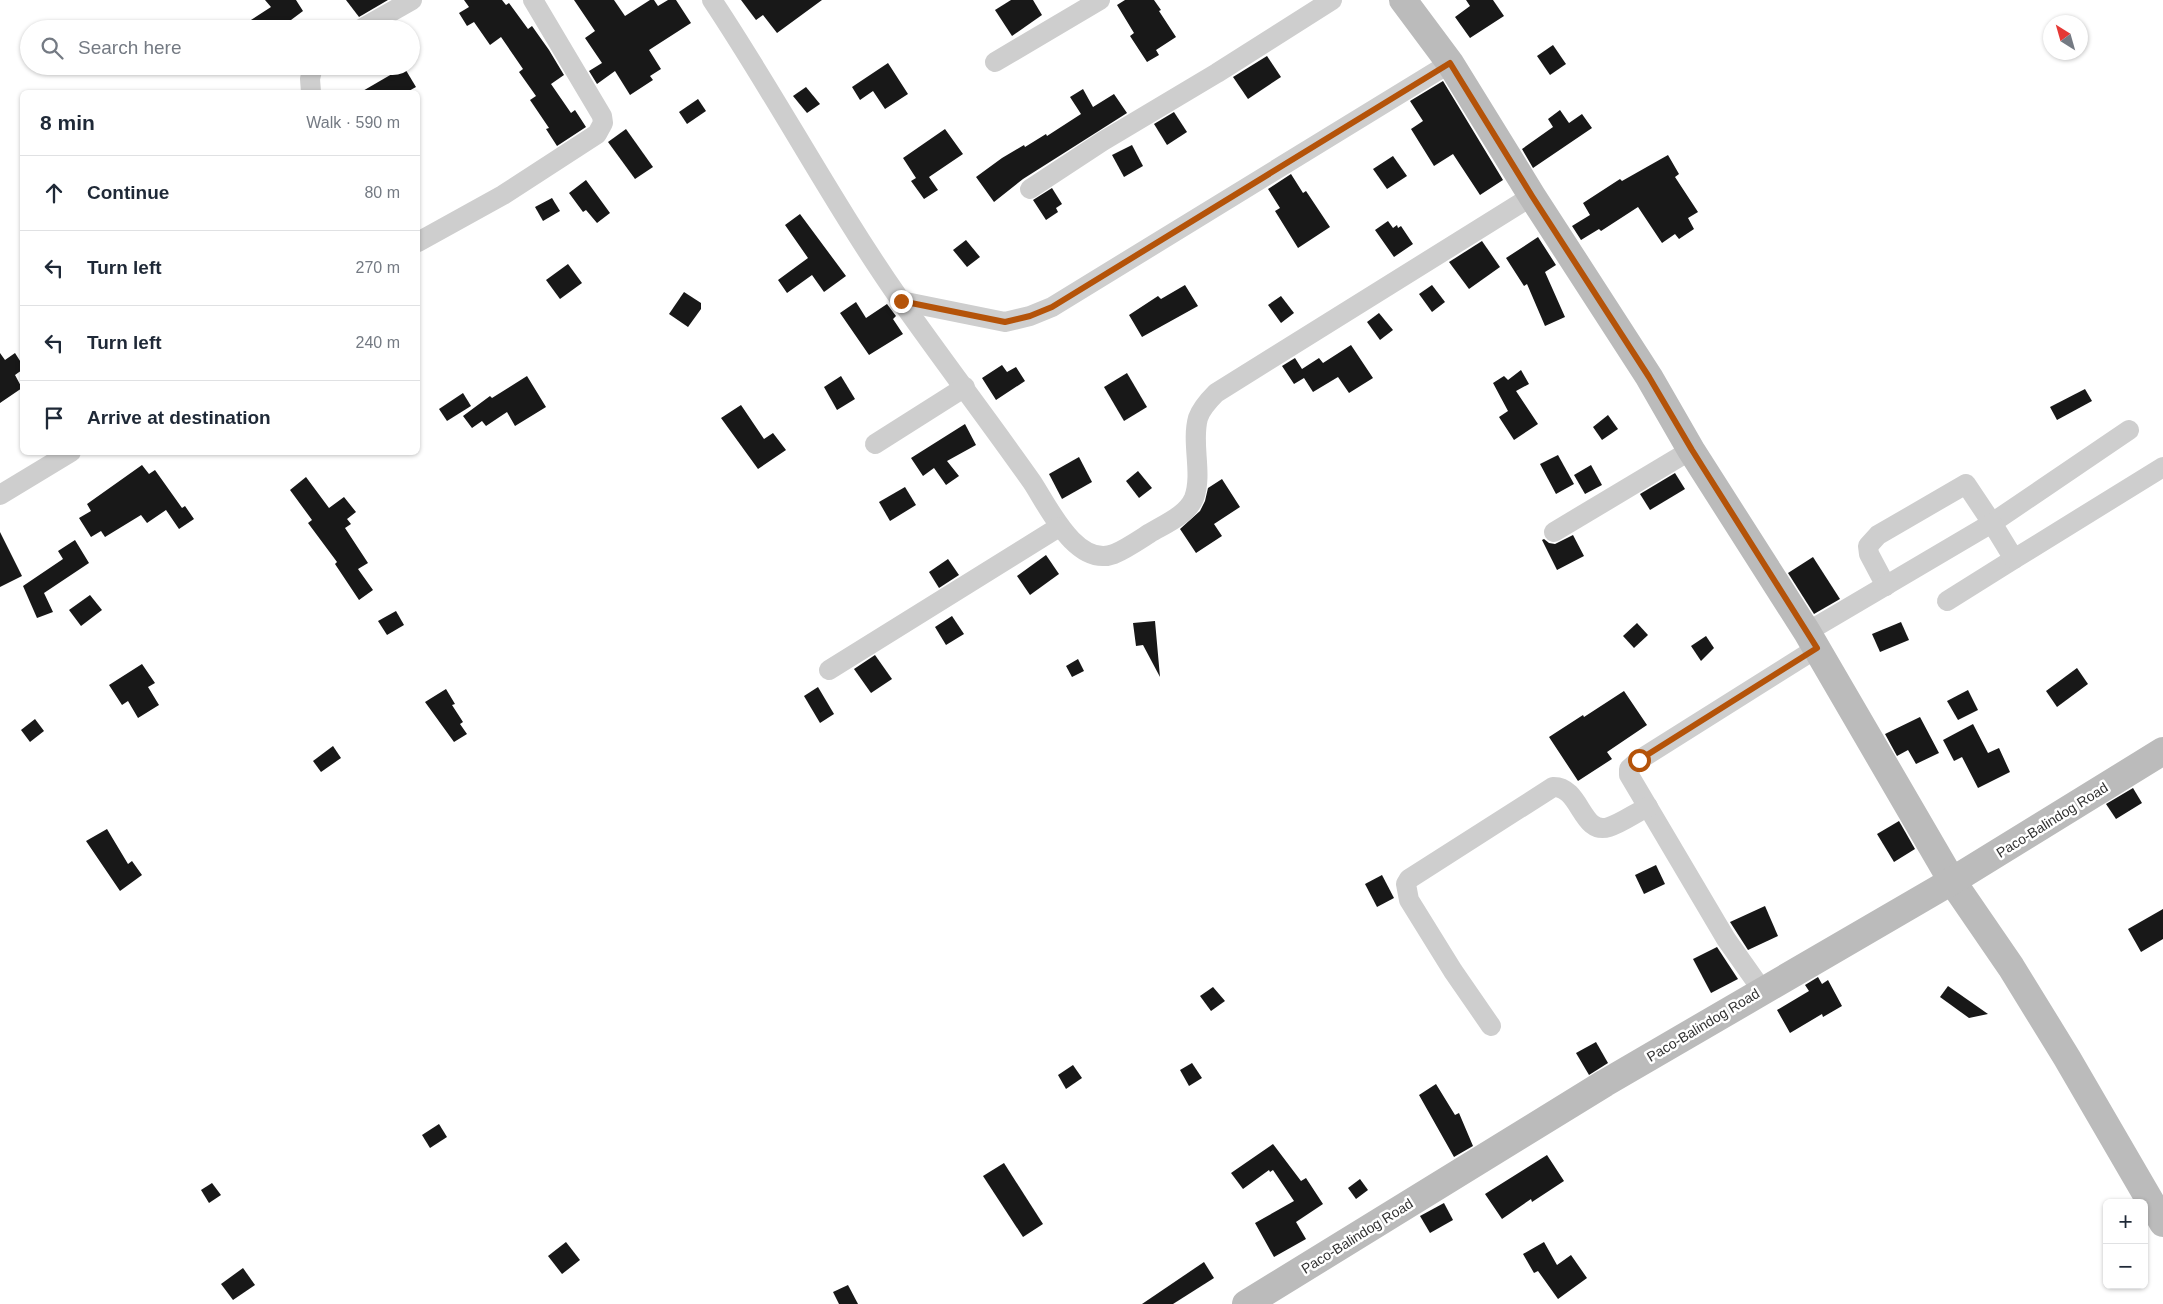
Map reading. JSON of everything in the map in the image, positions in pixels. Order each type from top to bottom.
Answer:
[{"type":"street","points":[[377,20],[412,0]]},
{"type":"street","points":[[420,241],[503,195],[598,134],[602,128],[602,116],[533,0]]},
{"type":"street","points":[[712,0],[752,60],[821,178],[901,301],[1032,482],[1049,507],[1059,527],[1081,549],[1100,555],[1109,555],[1176,518],[1187,508],[1194,497],[1198,417],[1216,393],[1532,196]]},
{"type":"street","points":[[995,62],[1100,0]]},
{"type":"street","points":[[1030,189],[1103,141],[1217,73],[1332,0]]},
{"type":"street","points":[[1403,0],[1450,63],[1532,196],[1649,377],[1692,450],[1812,640],[1952,881],[2011,967],[2047,1025],[2163,1223]]},
{"type":"street","points":[[901,301],[1005,322],[1038,313],[1060,302],[1450,63]]},
{"type":"street","points":[[311,75],[311,90]]},
{"type":"street","points":[[875,444],[964,387]]},
{"type":"street","points":[[1762,990],[1726,939],[1629,775],[1631,765],[1812,640],[1886,586],[1992,523],[2129,430]]},
{"type":"street","points":[[1554,532],[1692,450]]},
{"type":"street","points":[[0,494],[66,455]]},
{"type":"street","points":[[1947,601],[2163,468]]},
{"type":"street","points":[[1886,586],[1869,554],[1868,546],[1878,535],[1966,484],[2014,559]]},
{"type":"street","points":[[829,670],[1059,527]]},
{"type":"street","name":"Paco-Balindog Road","points":[[1246,1304],[1605,1083],[1952,881],[2163,751]]},
{"type":"street","points":[[1492,1026],[1453,972],[1409,900],[1406,884],[1409,880],[1553,787],[1561,787],[1570,793],[1588,820],[1594,826],[1600,828],[1609,827],[1648,807]]},
{"type":"building","points":[[265,0],[296,0],[303,11],[291,20],[251,20],[271,7]]},
{"type":"building","points":[[346,0],[388,0],[359,17]]},
{"type":"building","points":[[464,0],[502,0],[506,5],[509,3],[528,29],[532,26],[564,75],[551,84],[571,113],[575,110],[586,127],[557,146],[546,129],[549,128],[530,100],[536,96],[519,72],[523,69],[501,37],[490,45],[474,22],[467,26],[459,13],[469,7]]},
{"type":"building","points":[[574,0],[614,0],[625,16],[650,0],[654,0],[658,6],[668,0],[676,0],[691,23],[649,50],[661,69],[650,76],[653,80],[630,95],[615,71],[597,84],[589,71],[602,63],[585,38],[595,31]]},
{"type":"building","points":[[741,0],[822,0],[777,33],[763,15],[756,20]]},
{"type":"building","points":[[1011,0],[1033,0],[1042,15],[1012,36],[995,10]]},
{"type":"building","points":[[1125,0],[1154,0],[1176,37],[1156,50],[1159,55],[1147,62],[1130,36],[1134,33],[1117,5]]},
{"type":"building","points":[[1466,0],[1493,0],[1504,16],[1470,38],[1455,17],[1470,6]]},
{"type":"building","points":[[1553,45],[1566,64],[1550,75],[1537,56]]},
{"type":"building","points":[[1267,56],[1281,77],[1248,99],[1233,77]]},
{"type":"building","points":[[888,63],[908,94],[885,109],[873,91],[860,100],[852,87]]},
{"type":"building","points":[[390,75],[409,75],[416,87],[411,90],[364,90]]},
{"type":"building","points":[[1443,81],[1503,180],[1480,195],[1453,154],[1434,166],[1411,129],[1423,121],[1410,101]]},
{"type":"building","points":[[806,87],[820,104],[807,113],[793,96]]},
{"type":"building","points":[[1083,89],[1093,107],[1114,94],[1127,113],[1023,179],[994,202],[976,177],[1002,158],[1046,134],[1047,136],[1081,114],[1070,97]]},
{"type":"building","points":[[698,99],[706,111],[687,124],[679,112]]},
{"type":"building","points":[[1560,110],[1569,123],[1582,114],[1592,128],[1533,168],[1522,149],[1553,127],[1548,119]]},
{"type":"building","points":[[1174,112],[1187,132],[1167,145],[1154,124]]},
{"type":"building","points":[[626,129],[653,167],[635,179],[608,142]]},
{"type":"building","points":[[945,129],[963,154],[929,177],[938,190],[924,199],[911,181],[916,178],[903,158]]},
{"type":"building","points":[[1132,145],[1143,166],[1124,177],[1112,155]]},
{"type":"building","points":[[1668,155],[1679,174],[1675,177],[1698,212],[1688,218],[1694,229],[1679,239],[1675,234],[1662,243],[1638,207],[1601,231],[1599,229],[1581,240],[1572,226],[1590,215],[1583,203],[1620,179],[1622,181]]},
{"type":"building","points":[[1393,156],[1407,176],[1387,189],[1373,169]]},
{"type":"building","points":[[1291,174],[1303,193],[1306,191],[1330,227],[1298,248],[1275,211],[1280,208],[1268,189]]},
{"type":"building","points":[[586,180],[610,213],[597,223],[586,210],[583,212],[569,193]]},
{"type":"building","points":[[1052,188],[1062,204],[1056,208],[1058,212],[1046,220],[1033,200]]},
{"type":"building","points":[[552,198],[560,211],[543,221],[535,207]]},
{"type":"building","points":[[800,214],[846,276],[824,292],[812,275],[787,293],[778,280],[808,258],[785,225]]},
{"type":"building","points":[[1388,221],[1393,228],[1397,225],[1398,228],[1401,226],[1413,244],[1394,257],[1375,230]]},
{"type":"building","points":[[1538,237],[1556,265],[1545,272],[1565,317],[1545,326],[1527,284],[1524,286],[1506,258]]},
{"type":"building","points":[[966,240],[980,257],[967,267],[953,250]]},
{"type":"building","points":[[1482,241],[1500,267],[1469,289],[1449,262]]},
{"type":"building","points":[[568,264],[582,283],[560,299],[546,280]]},
{"type":"building","points":[[1185,285],[1198,306],[1142,337],[1129,315],[1158,296],[1161,299]]},
{"type":"building","points":[[1432,285],[1445,302],[1432,312],[1419,294]]},
{"type":"building","points":[[684,292],[701,303],[701,309],[688,327],[669,314]]},
{"type":"building","points":[[1281,296],[1294,313],[1281,323],[1268,305]]},
{"type":"building","points":[[856,302],[866,318],[887,304],[896,316],[893,319],[903,334],[869,355],[840,313]]},
{"type":"building","points":[[1379,313],[1393,330],[1380,340],[1367,322]]},
{"type":"building","points":[[1351,345],[1373,378],[1349,393],[1338,377],[1313,392],[1304,378],[1294,384],[1282,366],[1295,358],[1302,369],[1319,358],[1323,363]]},
{"type":"building","points":[[0,353],[5,360],[15,353],[20,361],[20,371],[15,375],[20,384],[20,389],[0,403]]},
{"type":"building","points":[[1002,365],[1007,372],[1016,367],[1025,381],[996,400],[982,378]]},
{"type":"building","points":[[1521,370],[1529,384],[1516,391],[1538,424],[1514,440],[1499,417],[1508,411],[1493,383],[1504,376],[1508,380]]},
{"type":"building","points":[[1127,373],[1147,407],[1124,421],[1104,387]]},
{"type":"building","points":[[527,376],[546,407],[515,426],[507,412],[486,426],[482,421],[472,428],[463,416],[490,396],[492,398]]},
{"type":"building","points":[[841,376],[855,399],[837,410],[824,387]]},
{"type":"building","points":[[2085,389],[2092,401],[2057,420],[2050,407]]},
{"type":"building","points":[[463,393],[471,406],[447,421],[439,409]]},
{"type":"building","points":[[741,405],[764,439],[773,433],[786,450],[758,469],[721,418]]},
{"type":"building","points":[[1608,415],[1618,429],[1602,440],[1593,427]]},
{"type":"building","points":[[965,424],[976,445],[947,461],[959,476],[946,485],[934,468],[923,476],[911,458]]},
{"type":"building","points":[[1558,455],[1574,484],[1556,494],[1540,464]]},
{"type":"building","points":[[1079,457],[1092,482],[1062,499],[1049,474]]},
{"type":"building","points":[[142,465],[149,474],[155,470],[182,508],[185,506],[194,519],[179,529],[166,510],[147,523],[141,515],[105,537],[101,531],[91,537],[79,518],[91,511],[87,504]]},
{"type":"building","points":[[1591,465],[1602,485],[1585,494],[1574,475]]},
{"type":"building","points":[[1138,471],[1152,488],[1139,498],[1126,481]]},
{"type":"building","points":[[1675,473],[1685,489],[1650,510],[1640,494]]},
{"type":"building","points":[[306,477],[329,508],[344,497],[356,512],[347,519],[351,524],[345,528],[368,563],[358,569],[373,590],[359,600],[335,564],[337,562],[308,523],[312,520],[290,490]]},
{"type":"building","points":[[1222,479],[1240,507],[1214,524],[1222,536],[1196,553],[1180,529],[1200,511],[1208,488]]},
{"type":"building","points":[[905,487],[916,505],[890,521],[879,502]]},
{"type":"building","points":[[0,532],[22,576],[0,587]]},
{"type":"building","points":[[1573,535],[1584,556],[1557,570],[1542,540],[1544,539],[1549,543],[1555,544]]},
{"type":"building","points":[[75,540],[89,563],[44,593],[53,612],[37,618],[23,586],[63,559],[58,551]]},
{"type":"building","points":[[1046,555],[1059,574],[1030,595],[1017,576]]},
{"type":"building","points":[[1813,557],[1840,599],[1814,614],[1788,573]]},
{"type":"building","points":[[948,559],[959,575],[939,588],[929,572]]},
{"type":"building","points":[[90,595],[102,610],[81,626],[69,610]]},
{"type":"building","points":[[396,611],[404,625],[387,635],[378,621]]},
{"type":"building","points":[[952,616],[964,634],[946,645],[935,627]]},
{"type":"building","points":[[1155,621],[1160,677],[1143,645],[1136,646],[1133,623]]},
{"type":"building","points":[[1901,622],[1909,640],[1880,652],[1872,634]]},
{"type":"building","points":[[1637,623],[1648,635],[1634,648],[1623,636]]},
{"type":"building","points":[[1706,636],[1714,648],[1701,661],[1691,646]]},
{"type":"building","points":[[875,655],[892,679],[871,693],[854,669]]},
{"type":"building","points":[[1078,659],[1084,671],[1072,677],[1066,666]]},
{"type":"building","points":[[142,664],[155,683],[148,687],[159,705],[138,718],[128,701],[122,705],[109,685]]},
{"type":"building","points":[[2077,668],[2088,684],[2057,707],[2046,691]]},
{"type":"building","points":[[818,687],[834,714],[820,723],[804,696]]},
{"type":"building","points":[[446,689],[455,704],[452,705],[463,722],[460,724],[467,734],[454,742],[425,702]]},
{"type":"building","points":[[1968,690],[1978,710],[1958,720],[1947,701]]},
{"type":"building","points":[[1624,691],[1647,725],[1607,752],[1612,759],[1578,781],[1549,737]]},
{"type":"building","points":[[1920,717],[1939,753],[1916,764],[1908,750],[1897,756],[1885,734]]},
{"type":"building","points":[[35,719],[44,731],[30,742],[21,730]]},
{"type":"building","points":[[1973,724],[1988,753],[1999,748],[2010,772],[1978,788],[1962,757],[1954,761],[1943,740]]},
{"type":"building","points":[[333,746],[341,758],[321,772],[313,761]]},
{"type":"building","points":[[2133,788],[2142,803],[2116,819],[2106,804]]},
{"type":"building","points":[[1899,821],[1915,849],[1894,862],[1877,834]]},
{"type":"building","points":[[107,829],[128,864],[132,861],[142,875],[120,891],[86,841]]},
{"type":"building","points":[[1656,865],[1665,884],[1644,894],[1635,875]]},
{"type":"building","points":[[1382,875],[1394,898],[1377,907],[1365,884]]},
{"type":"building","points":[[1765,906],[1778,936],[1748,950],[1730,922]]},
{"type":"building","points":[[2163,909],[2163,939],[2141,952],[2128,929]]},
{"type":"building","points":[[1717,947],[1738,979],[1711,993],[1693,959]]},
{"type":"building","points":[[1818,977],[1822,984],[1828,980],[1842,1006],[1823,1017],[1822,1014],[1790,1033],[1777,1010],[1809,991],[1805,985]]},
{"type":"building","points":[[1948,986],[1988,1014],[1969,1018],[1940,997]]},
{"type":"building","points":[[1213,987],[1225,1001],[1211,1011],[1200,996]]},
{"type":"building","points":[[1596,1042],[1608,1063],[1589,1075],[1576,1053]]},
{"type":"building","points":[[1192,1063],[1202,1078],[1189,1086],[1180,1070]]},
{"type":"building","points":[[1073,1065],[1082,1078],[1066,1089],[1058,1075]]},
{"type":"building","points":[[1436,1084],[1455,1115],[1459,1113],[1473,1146],[1454,1157],[1419,1095]]},
{"type":"building","points":[[439,1124],[447,1137],[430,1148],[422,1135]]},
{"type":"building","points":[[1273,1144],[1301,1181],[1306,1178],[1323,1204],[1296,1222],[1306,1239],[1274,1257],[1255,1223],[1294,1201],[1273,1170],[1270,1172],[1269,1170],[1243,1189],[1231,1173]]},
{"type":"building","points":[[1547,1155],[1564,1181],[1532,1202],[1531,1199],[1502,1219],[1485,1194]]},
{"type":"building","points":[[1004,1163],[1043,1224],[1023,1237],[983,1176]]},
{"type":"building","points":[[1360,1179],[1368,1190],[1356,1199],[1348,1188]]},
{"type":"building","points":[[212,1183],[221,1195],[209,1203],[201,1190]]},
{"type":"building","points":[[1444,1203],[1453,1220],[1430,1233],[1420,1216]]},
{"type":"building","points":[[566,1242],[580,1260],[562,1274],[548,1256]]},
{"type":"building","points":[[1544,1242],[1557,1265],[1571,1255],[1587,1278],[1558,1299],[1538,1271],[1534,1273],[1523,1254]]},
{"type":"building","points":[[1204,1262],[1214,1278],[1173,1304],[1142,1304]]},
{"type":"building","points":[[243,1268],[255,1285],[233,1300],[221,1284]]},
{"type":"building","points":[[848,1285],[858,1304],[839,1304],[833,1292]]},
{"type":"route","points":[[901,301],[1005,322],[1030,316],[1052,307],[1450,63],[1532,196],[1649,377],[1692,450],[1817,648],[1639,760]]}]
